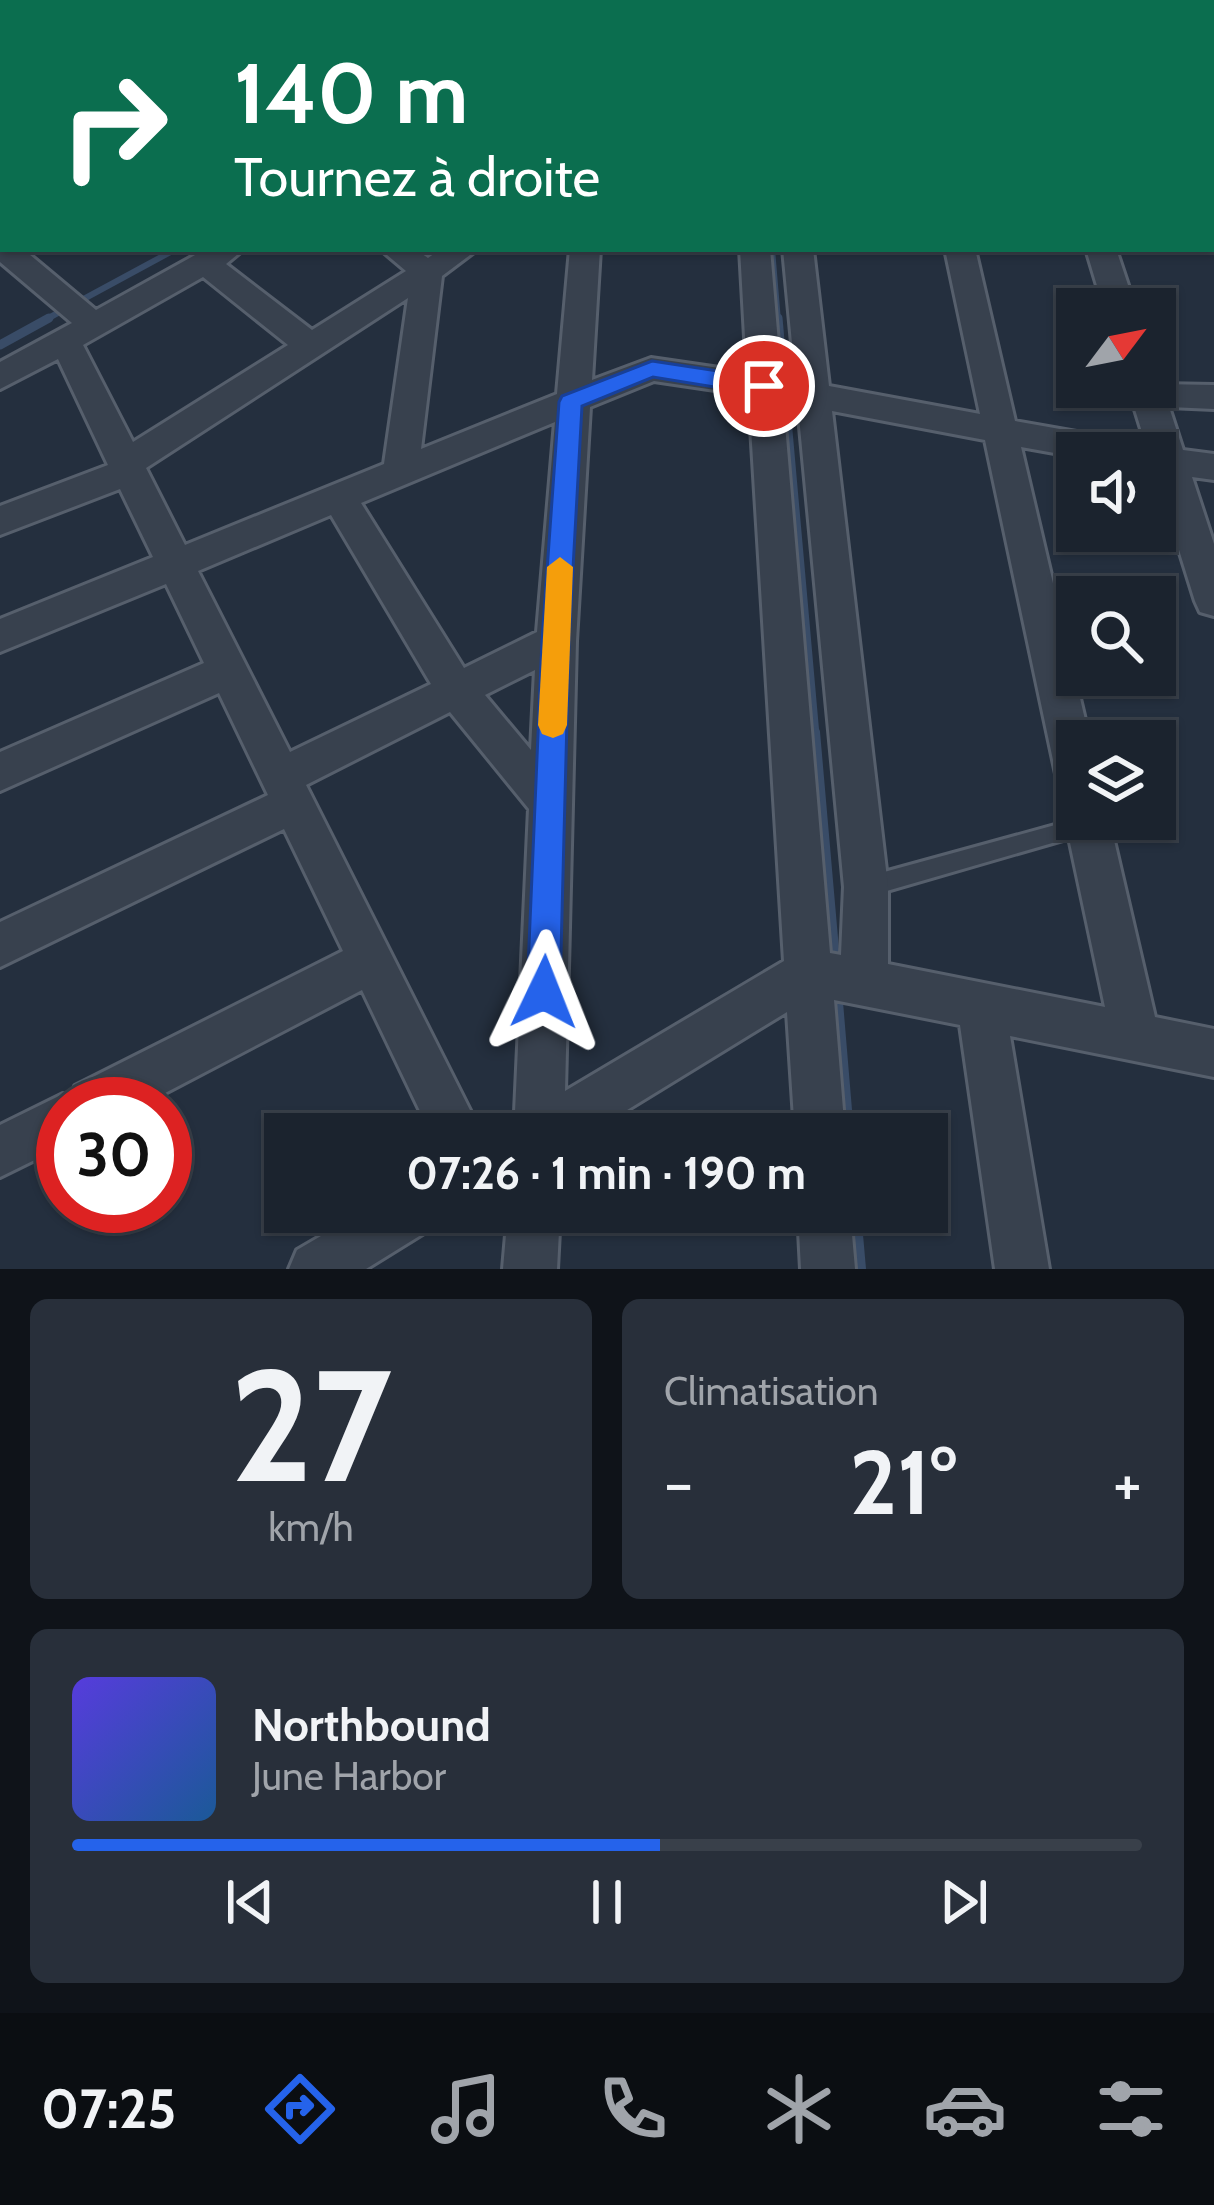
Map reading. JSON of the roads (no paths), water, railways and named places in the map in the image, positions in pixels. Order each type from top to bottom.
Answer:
[{"type":"street","points":[[6,252],[78,321],[127,468],[447,1113]]},
{"type":"street","points":[[399,252],[427,272]]},
{"type":"street","points":[[0,521],[127,468],[458,252]]},
{"type":"street","points":[[541,1113],[556,641],[584,252]]},
{"type":"street","points":[[755,252],[819,1113]]},
{"type":"street","points":[[798,252],[866,887],[864,985]]},
{"type":"street","points":[[961,252],[1065,720]]},
{"type":"street","points":[[1101,252],[1113,288]]},
{"type":"street","points":[[0,377],[78,321],[217,256],[311,346]]},
{"type":"street","points":[[401,472],[427,272]]},
{"type":"street","points":[[0,636],[652,369],[764,386]]},
{"type":"street","points":[[1176,394],[1214,397]]},
{"type":"street","points":[[812,395],[1056,442]]},
{"type":"street","points":[[1176,462],[1214,467]]},
{"type":"street","points":[[339,497],[456,690],[550,803]]},
{"type":"street","points":[[1176,498],[1214,601]]},
{"type":"street","points":[[0,945],[287,790],[456,690],[556,641]]},
{"type":"street","points":[[0,772],[228,670]]},
{"type":"street","points":[[1092,840],[1135,1034]]},
{"type":"street","points":[[145,1077],[371,961]]},
{"type":"street","points":[[575,1113],[810,972],[1135,1034],[1214,1054]]},
{"type":"street","points":[[981,1006],[1022,1269]]},
{"type":"street","points":[[0,1152],[36,1133]]},
{"type":"street","points":[[316,1269],[376,1233]]},
{"type":"street","points":[[530,1269],[533,1233]]},
{"type":"street","points":[[825,1233],[828,1269]]},
{"type":"lane","points":[[866,887],[1056,831]]},
{"type":"waterway","points":[[43,321],[170,252]]},
{"type":"waterway","points":[[772,252],[778,321]]},
{"type":"waterway","points":[[0,345],[49,318]]},
{"type":"waterway","points":[[778,318],[815,735]]},
{"type":"waterway","points":[[815,732],[835,961]]},
{"type":"waterway","points":[[837,990],[847,1113]]},
{"type":"waterway","points":[[858,1233],[861,1269]]}]
